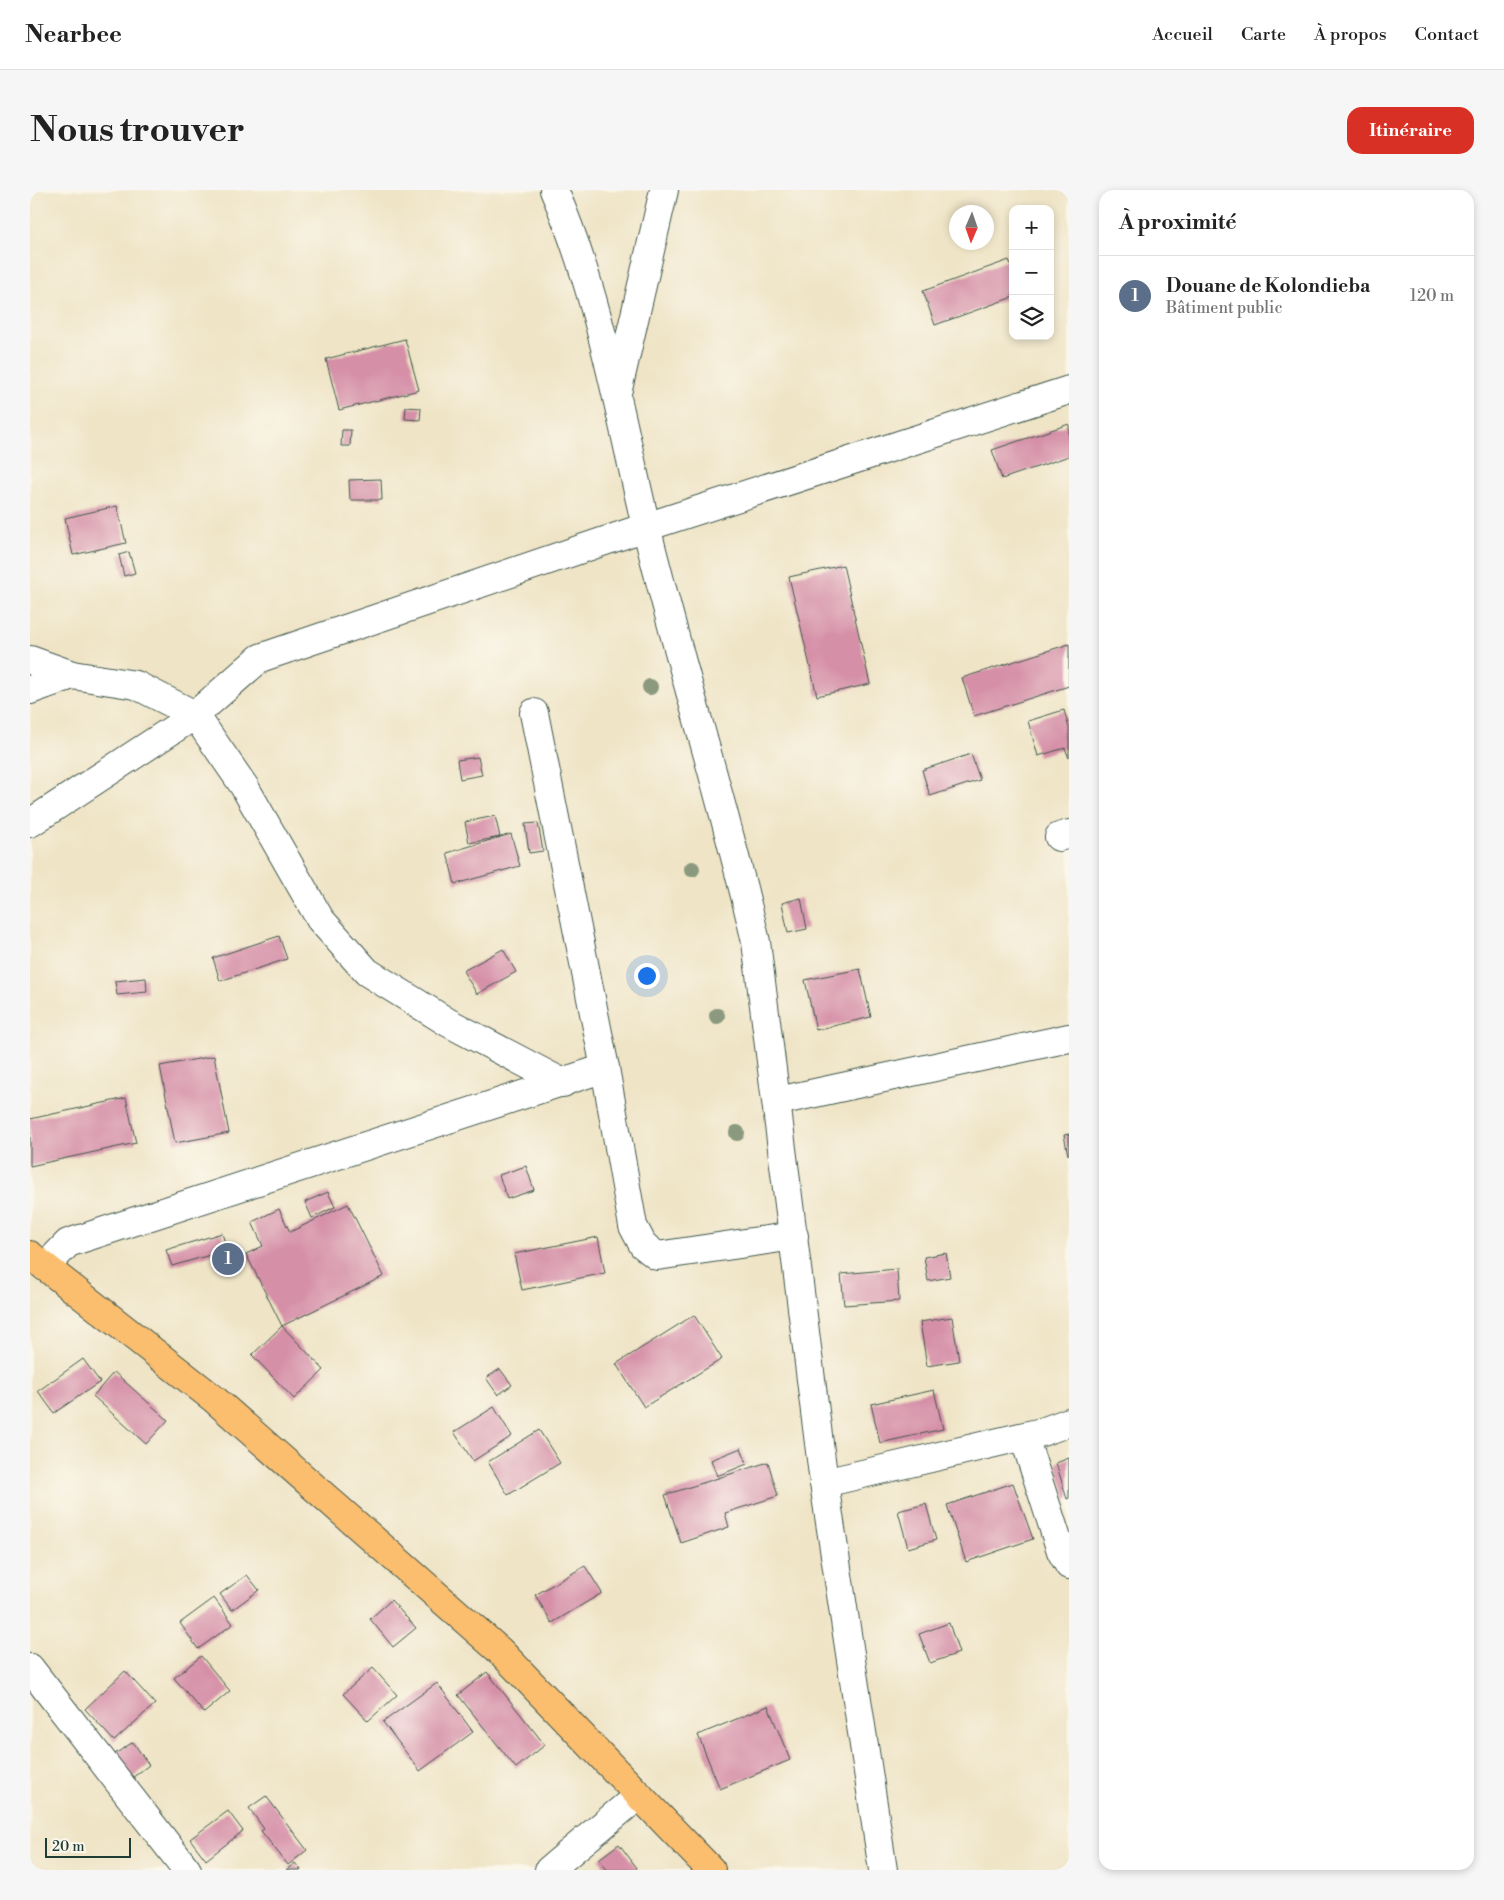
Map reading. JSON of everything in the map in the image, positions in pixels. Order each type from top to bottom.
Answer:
[{"type":"main road","points":[[38,1261],[214,1399],[493,1645],[711,1870]]},
{"type":"street","points":[[554,190],[592,294],[617,393],[646,526],[738,864],[752,925],[778,1101],[824,1483],[883,1870]]},
{"type":"street","points":[[617,393],[664,190]]},
{"type":"street","points":[[30,823],[195,715],[260,658],[646,526],[1069,390]]},
{"type":"street","points":[[30,660],[72,675],[136,685],[195,715],[244,786],[320,919],[367,972],[450,1023],[563,1082]]},
{"type":"street","points":[[30,690],[72,675]]},
{"type":"street","points":[[534,713],[605,1068],[633,1226],[643,1245],[657,1256],[794,1236]]},
{"type":"street","points":[[778,1101],[1069,1038]]},
{"type":"street","points":[[38,1261],[68,1243],[605,1068]]},
{"type":"street","points":[[824,1483],[1024,1437],[1069,1422]]},
{"type":"street","points":[[1024,1437],[1061,1551],[1069,1565]]},
{"type":"street","points":[[30,1668],[187,1870]]},
{"type":"street","points":[[549,1870],[639,1795]]},
{"type":"building","points":[[1009,260],[1009,298],[935,325],[923,291]]},
{"type":"building","points":[[405,339],[419,390],[339,410],[326,359]]},
{"type":"building","points":[[406,407],[421,408],[420,420],[405,419]]},
{"type":"building","points":[[1069,424],[1069,456],[1002,479],[992,450]]},
{"type":"building","points":[[342,430],[351,430],[350,446],[341,446]]},
{"type":"building","points":[[381,479],[382,500],[350,500],[349,480]]},
{"type":"building","points":[[117,506],[126,543],[73,555],[65,518]]},
{"type":"building","points":[[129,552],[135,573],[124,576],[119,555]]},
{"type":"building","points":[[843,565],[870,684],[817,696],[789,577]]},
{"type":"building","points":[[1069,644],[1069,686],[974,716],[962,678]]},
{"type":"building","points":[[1064,710],[1069,728],[1069,758],[1065,748],[1038,756],[1028,721]]},
{"type":"building","points":[[971,754],[980,780],[930,796],[922,770]]},
{"type":"building","points":[[478,757],[482,775],[460,779],[457,760]]},
{"type":"building","points":[[495,816],[500,837],[469,843],[465,822]]},
{"type":"building","points":[[538,823],[543,851],[529,853],[525,824]]},
{"type":"building","points":[[511,834],[520,866],[455,884],[447,853]]},
{"type":"building","points":[[801,898],[807,929],[788,933],[782,903]]},
{"type":"building","points":[[279,936],[287,959],[220,981],[213,958]]},
{"type":"building","points":[[503,949],[516,972],[477,994],[463,971]]},
{"type":"building","points":[[860,969],[871,1017],[816,1030],[805,980]]},
{"type":"building","points":[[146,978],[147,992],[117,995],[115,981]]},
{"type":"building","points":[[214,1056],[229,1133],[175,1143],[160,1066]]},
{"type":"building","points":[[126,1098],[136,1143],[30,1166],[30,1119]]},
{"type":"building","points":[[1069,1134],[1069,1154],[1068,1155],[1064,1135]]},
{"type":"building","points":[[526,1166],[534,1190],[507,1199],[499,1175]]},
{"type":"building","points":[[328,1192],[335,1207],[312,1218],[305,1202]]},
{"type":"building","points":[[348,1204],[384,1276],[282,1326],[246,1254],[263,1246],[252,1222],[279,1209],[290,1232]]},
{"type":"building","points":[[222,1233],[227,1250],[172,1266],[166,1250]]},
{"type":"building","points":[[598,1237],[605,1273],[522,1290],[514,1254]]},
{"type":"building","points":[[946,1253],[950,1277],[928,1281],[924,1257]]},
{"type":"building","points":[[897,1269],[899,1301],[844,1305],[841,1274]]},
{"type":"building","points":[[694,1315],[722,1359],[644,1407],[616,1364]]},
{"type":"building","points":[[952,1317],[959,1361],[927,1366],[920,1322]]},
{"type":"building","points":[[282,1326],[324,1370],[294,1399],[252,1355]]},
{"type":"building","points":[[83,1359],[100,1382],[54,1413],[38,1391]]},
{"type":"building","points":[[500,1369],[512,1385],[498,1395],[486,1378]]},
{"type":"building","points":[[114,1372],[168,1420],[146,1444],[93,1396]]},
{"type":"building","points":[[934,1390],[943,1429],[880,1443],[871,1404]]},
{"type":"building","points":[[494,1407],[512,1436],[473,1461],[454,1432]]},
{"type":"building","points":[[539,1430],[560,1463],[508,1495],[488,1462]]},
{"type":"building","points":[[741,1448],[747,1464],[717,1476],[711,1460]]},
{"type":"building","points":[[1069,1458],[1069,1498],[1067,1499],[1056,1463]]},
{"type":"building","points":[[768,1462],[778,1496],[725,1513],[729,1527],[681,1543],[665,1495]]},
{"type":"building","points":[[1013,1483],[1033,1539],[966,1562],[947,1505]]},
{"type":"building","points":[[926,1504],[936,1540],[908,1548],[898,1511]]},
{"type":"building","points":[[585,1566],[602,1593],[552,1623],[535,1595]]},
{"type":"building","points":[[247,1575],[259,1590],[232,1610],[220,1594]]},
{"type":"building","points":[[214,1598],[233,1624],[198,1649],[180,1623]]},
{"type":"building","points":[[391,1600],[416,1628],[393,1647],[370,1619]]},
{"type":"building","points":[[949,1623],[959,1653],[930,1663],[919,1634]]},
{"type":"building","points":[[201,1656],[230,1691],[204,1713],[174,1678]]},
{"type":"building","points":[[373,1668],[397,1695],[368,1721],[343,1694]]},
{"type":"building","points":[[125,1671],[155,1704],[114,1741],[85,1709]]},
{"type":"building","points":[[487,1672],[545,1745],[516,1768],[458,1695]]},
{"type":"building","points":[[437,1683],[473,1732],[420,1771],[383,1722]]},
{"type":"building","points":[[768,1706],[790,1760],[720,1789],[698,1735]]},
{"type":"building","points":[[133,1742],[149,1765],[132,1778],[115,1754]]},
{"type":"building","points":[[266,1796],[307,1850],[288,1865],[261,1831],[264,1829],[249,1808]]},
{"type":"building","points":[[228,1811],[243,1831],[206,1860],[190,1839]]},
{"type":"building","points":[[619,1844],[637,1868],[635,1870],[607,1870],[599,1859]]},
{"type":"building","points":[[295,1863],[301,1870],[286,1870]]},
{"type":"place","name":"Douane de Kolondieba","points":[[228,1259]]}]
